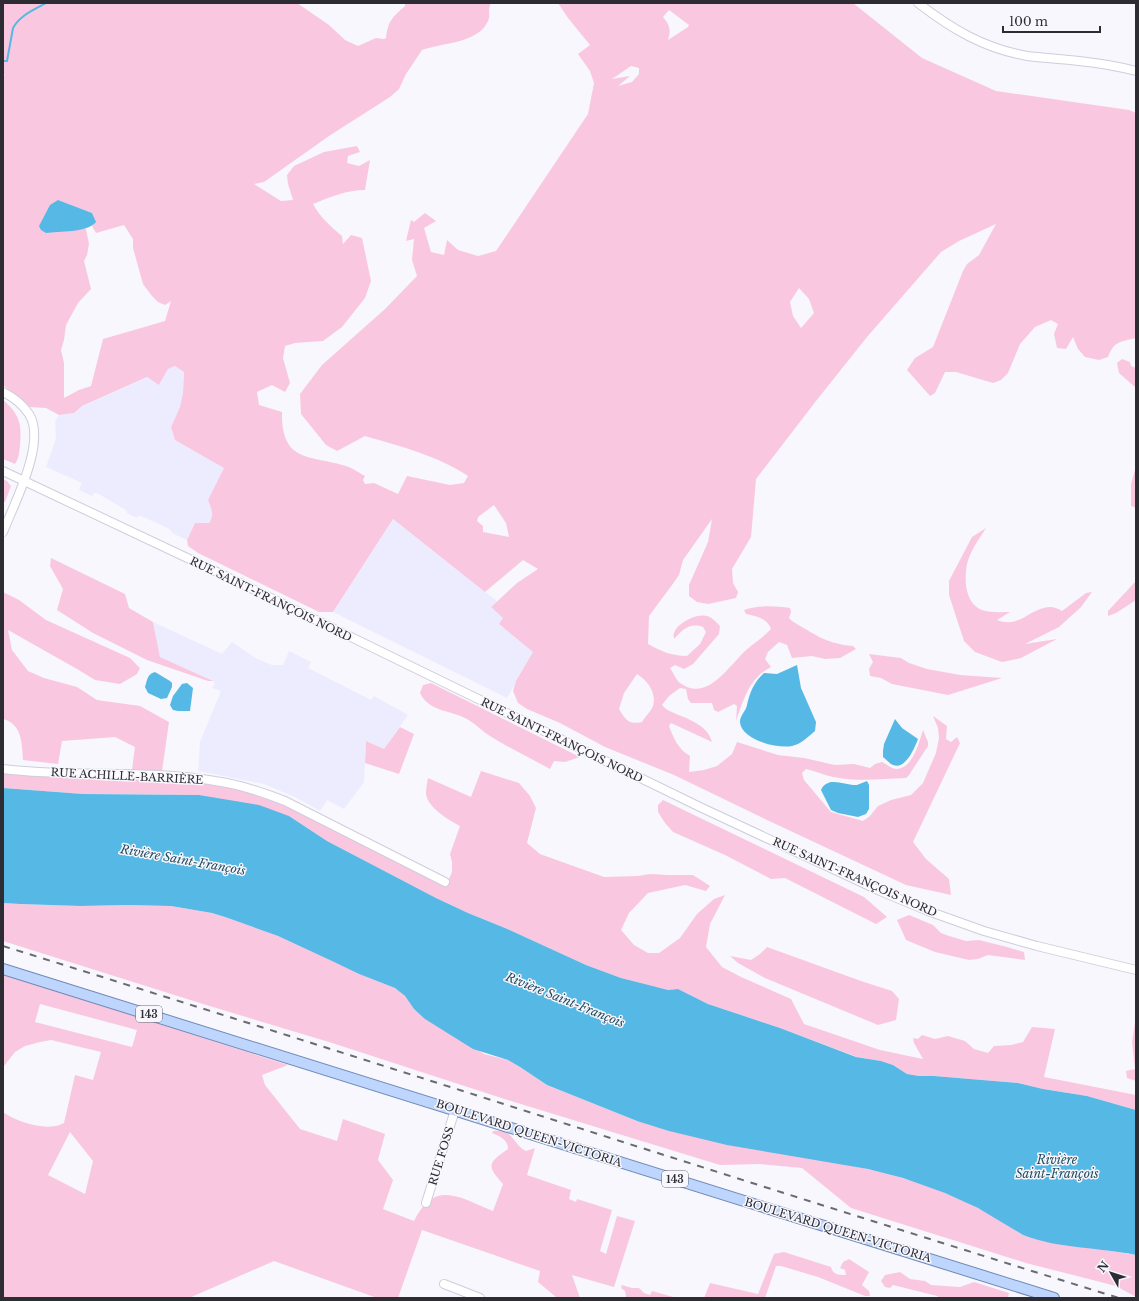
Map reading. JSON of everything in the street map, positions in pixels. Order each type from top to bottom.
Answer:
[{"type":"main road","name":"BOULEVARD QUEEN-VICTORIA","points":[[3,969],[1054,1298]]},
{"type":"street","points":[[918,3],[962,34],[1003,50],[1028,56],[1099,63],[1136,71]]},
{"type":"street","points":[[3,392],[16,400],[29,414],[35,437],[34,448],[23,481],[3,532]]},
{"type":"street","name":"RUE SAINT-FRANÇOIS NORD","points":[[3,471],[236,581],[693,803],[880,891],[928,911],[984,931],[1037,946],[1136,970]]},
{"type":"street","name":"RUE ACHILLE-BARRIÈRE","points":[[3,769],[174,777],[238,785],[291,804],[445,882]]},
{"type":"street","name":"RUE FOSS","points":[[426,1203],[456,1110]]},
{"type":"street","points":[[444,1284],[480,1298]]},
{"type":"shaded area","points":[[3,3],[297,3],[329,25],[345,40],[358,46],[376,38],[386,38],[390,23],[394,16],[405,6],[405,3],[491,3],[488,21],[477,34],[459,41],[422,50],[406,74],[399,89],[390,97],[329,136],[264,182],[254,184],[281,201],[293,200],[287,175],[294,166],[324,152],[357,146],[360,152],[348,156],[347,163],[359,166],[370,160],[365,190],[358,190],[332,196],[313,204],[326,222],[342,236],[343,244],[351,235],[362,238],[371,281],[365,298],[342,327],[323,341],[295,343],[285,346],[283,358],[290,383],[285,392],[272,385],[257,392],[259,405],[282,412],[283,429],[292,449],[310,458],[354,469],[365,476],[363,480],[365,484],[374,483],[398,494],[407,476],[450,485],[464,483],[468,476],[431,457],[365,436],[337,451],[326,445],[301,414],[300,394],[322,365],[385,309],[417,276],[412,260],[414,239],[406,241],[411,220],[414,222],[425,213],[436,221],[424,228],[431,252],[444,255],[447,240],[458,250],[478,256],[496,251],[588,114],[594,83],[590,71],[578,54],[590,45],[558,3],[853,3],[922,58],[996,91],[1129,110],[1136,113],[1136,338],[1118,343],[1110,352],[1108,357],[1099,360],[1085,357],[1078,349],[1073,337],[1066,349],[1057,348],[1054,334],[1058,324],[1051,320],[1035,327],[1020,344],[1008,373],[1001,380],[993,383],[956,372],[945,372],[935,393],[930,396],[907,370],[915,358],[933,347],[963,271],[967,264],[979,255],[996,224],[959,241],[941,252],[867,337],[756,479],[751,537],[732,569],[733,583],[738,592],[736,598],[708,604],[697,602],[689,596],[689,585],[708,542],[712,519],[683,560],[679,575],[649,616],[648,644],[662,651],[676,655],[687,656],[700,644],[706,632],[703,627],[690,626],[683,630],[674,639],[676,629],[683,622],[693,617],[703,615],[711,618],[720,626],[719,634],[693,664],[684,669],[675,665],[670,668],[680,683],[690,688],[699,689],[715,681],[723,675],[746,650],[771,629],[764,620],[746,614],[744,610],[749,608],[767,606],[790,608],[791,612],[789,618],[792,621],[821,638],[844,645],[853,646],[856,649],[840,658],[825,659],[812,656],[792,658],[787,645],[779,642],[768,652],[765,659],[771,667],[757,677],[752,683],[736,721],[737,706],[734,704],[718,712],[714,710],[712,703],[691,703],[688,699],[686,689],[680,688],[669,696],[662,705],[666,709],[699,725],[709,735],[712,742],[671,723],[669,726],[677,743],[682,750],[690,756],[689,772],[717,766],[732,754],[737,742],[778,755],[804,758],[835,765],[854,764],[870,768],[875,764],[882,762],[895,769],[903,768],[914,754],[923,730],[928,746],[906,778],[870,780],[842,779],[806,769],[802,773],[804,780],[831,812],[863,821],[870,816],[878,806],[891,800],[911,795],[923,783],[936,753],[939,738],[938,728],[933,716],[947,726],[946,739],[951,742],[957,737],[960,743],[913,842],[926,859],[949,879],[951,895],[906,885],[674,775],[605,747],[560,723],[527,709],[518,703],[513,691],[516,681],[533,652],[499,624],[503,618],[491,607],[517,583],[538,569],[523,560],[485,592],[393,519],[333,612],[319,612],[198,553],[188,546],[187,540],[195,523],[209,523],[211,520],[212,512],[208,500],[224,468],[175,440],[171,427],[180,407],[183,393],[184,372],[175,366],[168,369],[159,385],[147,377],[82,406],[74,413],[59,415],[46,408],[30,407],[3,385],[3,76],[5,75],[3,73]],"holes":[[[669,10],[689,25],[668,40],[669,28],[663,17]],[[631,66],[639,68],[639,74],[632,82],[618,86],[630,76],[612,79]],[[58,200],[92,213],[95,222],[92,226],[96,233],[124,225],[133,239],[133,248],[143,284],[158,302],[165,305],[171,301],[165,321],[103,339],[91,386],[79,390],[64,398],[64,363],[61,350],[66,325],[78,303],[91,289],[84,261],[89,244],[86,229]],[[799,288],[809,299],[814,313],[801,328],[793,316],[790,302]],[[494,505],[506,523],[509,537],[483,532],[483,526],[477,521],[478,517]],[[637,674],[648,683],[654,696],[652,708],[642,722],[637,723],[628,721],[619,709],[624,693]]]},
{"type":"shaded area","points":[[1122,359],[1130,362],[1131,366],[1136,368],[1136,388],[1119,373],[1117,363]]},
{"type":"shaded area","points":[[175,366],[184,372],[183,393],[180,407],[171,427],[175,440],[225,468],[208,500],[212,510],[212,518],[209,523],[195,523],[187,540],[174,534],[168,528],[141,516],[138,516],[137,518],[127,513],[126,510],[97,493],[94,493],[92,496],[79,490],[82,483],[46,467],[56,439],[55,422],[59,415],[74,413],[82,406],[148,377],[159,385],[168,369]]},
{"type":"shaded area","points":[[3,400],[13,410],[19,420],[21,439],[18,458],[15,464],[3,459]]},
{"type":"shaded area","points":[[1136,466],[1136,508],[1131,506],[1131,484]]},
{"type":"shaded area","points":[[3,479],[11,486],[5,502],[3,503]]},
{"type":"shaded area","points":[[393,519],[497,601],[491,607],[504,618],[500,624],[533,652],[507,698],[333,612]]},
{"type":"shaded area","points":[[986,528],[968,559],[966,584],[969,597],[976,607],[988,612],[1010,612],[997,620],[1012,622],[1019,620],[1037,610],[1050,607],[1062,611],[1086,593],[1092,592],[1081,607],[1059,627],[1025,644],[1057,639],[1021,658],[1002,662],[975,652],[964,641],[949,595],[949,581],[972,537]]},
{"type":"shaded area","points":[[51,558],[125,594],[129,608],[153,622],[160,657],[213,681],[208,681],[147,660],[93,633],[57,610],[63,589],[50,566]]},
{"type":"shaded area","points":[[1136,581],[1136,600],[1116,613],[1108,616],[1108,611]]},
{"type":"shaded area","points":[[3,592],[19,600],[46,620],[130,658],[140,668],[137,674],[120,684],[95,680],[8,630],[12,650],[28,671],[44,678],[77,687],[97,700],[140,706],[169,722],[161,778],[233,787],[271,799],[446,886],[452,872],[450,854],[460,826],[440,813],[431,804],[426,794],[428,778],[471,797],[481,771],[519,783],[530,796],[536,808],[527,843],[540,854],[604,877],[638,876],[650,874],[693,875],[710,886],[706,891],[685,885],[648,893],[629,913],[621,930],[634,945],[648,953],[659,953],[680,938],[697,914],[714,899],[725,895],[710,924],[706,947],[722,967],[791,999],[804,1024],[880,1050],[923,1059],[914,1043],[913,1038],[918,1039],[922,1035],[935,1039],[948,1036],[965,1041],[974,1049],[988,1053],[994,1046],[1011,1045],[1023,1042],[1032,1027],[1055,1029],[1044,1077],[1136,1095],[1136,1110],[1087,1096],[1043,1089],[1018,1083],[907,1074],[893,1065],[881,1061],[857,1057],[780,1028],[708,1004],[678,989],[668,990],[621,978],[586,965],[436,898],[327,841],[289,816],[199,795],[83,794],[3,788],[3,773],[49,777],[131,777],[135,747],[115,737],[62,741],[58,764],[23,760],[20,735],[14,725],[3,719]]},
{"type":"shaded area","points":[[153,622],[222,654],[232,642],[257,659],[272,665],[283,665],[289,651],[311,662],[308,668],[371,700],[374,696],[408,715],[384,749],[366,741],[364,782],[344,809],[327,800],[320,811],[297,798],[264,784],[198,771],[200,742],[221,691],[212,688],[215,684],[213,681],[160,657]]},
{"type":"shaded area","points":[[869,654],[901,658],[909,663],[927,669],[960,675],[1002,678],[948,695],[892,684],[881,678],[870,676],[869,669],[873,662]]},
{"type":"shaded area","points":[[431,683],[580,757],[565,762],[554,761],[550,769],[487,734],[464,717],[436,708],[430,704],[420,693],[423,685]]},
{"type":"shaded area","points":[[400,727],[414,734],[399,774],[365,763],[366,741],[384,749]]},
{"type":"shaded area","points":[[663,800],[864,897],[887,917],[876,924],[785,878],[771,879],[725,855],[673,832],[658,812],[658,805]]},
{"type":"shaded area","points":[[3,903],[80,906],[171,906],[212,913],[225,917],[278,936],[359,974],[395,988],[405,996],[414,1009],[484,1054],[508,1060],[547,1085],[637,1121],[868,1169],[924,1185],[951,1196],[984,1211],[1023,1235],[1031,1238],[1136,1255],[1136,1297],[1116,1286],[1026,1263],[851,1208],[802,1168],[760,1164],[720,1165],[511,1101],[329,1042],[3,941]]},
{"type":"shaded area","points":[[909,915],[933,925],[941,933],[949,936],[966,941],[979,940],[1024,952],[1025,960],[988,955],[978,959],[969,960],[935,952],[906,940],[897,920]]},
{"type":"shaded area","points":[[767,947],[892,991],[899,999],[896,1020],[878,1025],[765,978],[738,963],[730,956],[751,960]]},
{"type":"shaded area","points":[[3,974],[288,1065],[262,1075],[265,1085],[300,1129],[337,1141],[343,1119],[385,1134],[378,1160],[393,1180],[383,1209],[414,1221],[422,1208],[430,1200],[439,1196],[449,1195],[459,1197],[493,1211],[503,1184],[494,1172],[492,1165],[496,1158],[508,1149],[507,1143],[501,1137],[492,1133],[493,1131],[500,1131],[509,1134],[521,1148],[526,1151],[535,1148],[527,1175],[571,1190],[569,1199],[576,1202],[577,1199],[612,1210],[600,1251],[606,1254],[617,1216],[635,1221],[614,1287],[572,1275],[580,1298],[557,1298],[538,1282],[540,1271],[422,1230],[398,1298],[377,1298],[274,1261],[189,1298],[3,1298],[3,1112],[21,1121],[35,1125],[49,1127],[64,1123],[75,1075],[93,1080],[101,1052],[51,1040],[25,1046],[15,1052],[4,1066]],"holes":[[[40,1004],[137,1030],[132,1047],[35,1022]],[[70,1132],[93,1161],[85,1194],[48,1175]]]},
{"type":"shaded area","points":[[1136,1016],[1136,1081],[1127,1078],[1126,1071],[1135,1069],[1132,1042]]},
{"type":"shaded area","points":[[784,1252],[831,1267],[835,1273],[841,1275],[846,1275],[845,1270],[840,1268],[843,1262],[849,1259],[869,1272],[862,1285],[869,1291],[870,1296],[865,1296],[818,1277],[781,1266],[776,1266],[765,1298],[704,1298],[710,1283],[758,1294],[774,1254]]},
{"type":"shaded area","points":[[900,1272],[910,1279],[925,1281],[931,1285],[960,1287],[974,1282],[1009,1293],[1008,1298],[940,1298],[893,1285],[890,1288],[885,1287],[881,1281],[885,1275]]},
{"type":"shaded area","points":[[622,1285],[632,1288],[639,1288],[644,1293],[650,1295],[652,1291],[677,1298],[628,1298],[626,1297],[625,1291],[621,1288]]},
{"type":"water","points":[[58,200],[92,213],[96,222],[92,226],[80,230],[46,233],[41,230],[39,226],[50,205]]},
{"type":"water","points":[[797,665],[801,688],[816,722],[815,731],[801,742],[786,747],[761,742],[753,738],[742,728],[740,722],[755,684],[764,673],[777,674]]},
{"type":"water","points":[[155,672],[172,683],[172,687],[167,698],[161,699],[148,693],[145,687],[149,676]]},
{"type":"water","points":[[187,683],[193,688],[190,711],[173,710],[170,705],[173,696],[182,684]]},
{"type":"water","points":[[895,719],[902,728],[918,739],[905,762],[896,766],[891,764],[883,757],[884,744]]},
{"type":"water","points":[[867,781],[869,785],[869,809],[866,814],[858,817],[831,810],[821,790],[828,783],[832,782],[857,785]]},
{"type":"water","name":"Rivière Saint-François","points":[[3,788],[83,794],[199,795],[259,805],[289,816],[327,841],[436,898],[586,965],[621,978],[668,990],[678,989],[708,1004],[780,1028],[856,1057],[881,1061],[893,1065],[907,1074],[1018,1083],[1043,1089],[1087,1096],[1136,1110],[1136,1255],[1037,1240],[1023,1235],[978,1208],[945,1193],[903,1178],[868,1169],[727,1145],[669,1131],[637,1121],[547,1085],[508,1060],[473,1049],[425,1019],[414,1009],[405,996],[395,988],[359,974],[278,936],[225,917],[212,913],[171,906],[80,906],[3,903]]},
{"type":"waterway","points":[[3,61],[7,61],[13,28],[16,23],[28,13],[46,3]]},
{"type":"railway","points":[[3,946],[1119,1298]]}]
